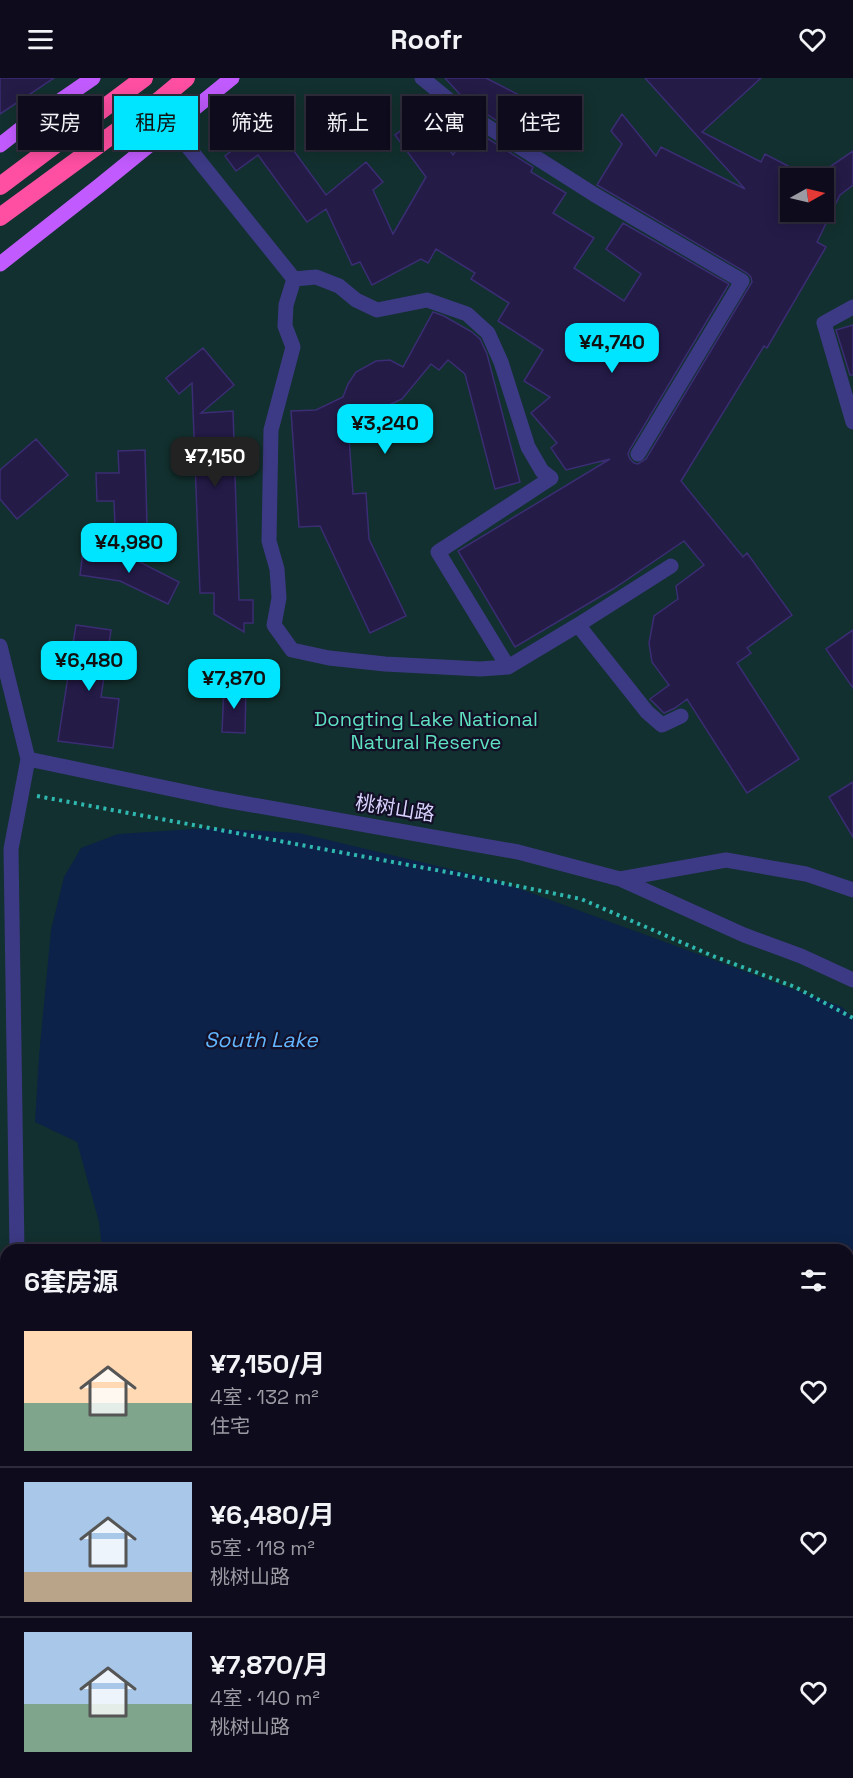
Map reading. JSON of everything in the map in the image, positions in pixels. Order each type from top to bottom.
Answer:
[{"type":"highway","points":[[0,186],[144,78]]},
{"type":"highway","points":[[0,218],[186,78]]},
{"type":"main road","points":[[0,145],[93,78]]},
{"type":"main road","points":[[198,106],[232,78]]},
{"type":"main road","points":[[0,264],[144,150]]},
{"type":"street","points":[[422,78],[460,109],[498,134],[595,195],[742,281],[638,454]]},
{"type":"street","points":[[190,150],[294,279]]},
{"type":"street","points":[[294,279],[316,277],[339,286],[356,300],[377,310],[427,300],[467,315],[488,333],[501,362],[528,447],[542,471],[551,478],[438,552],[508,667]]},
{"type":"street","points":[[294,279],[286,305],[285,326],[293,347],[271,430],[268,541],[277,569],[279,598],[274,625],[292,650],[329,658],[385,664],[480,669],[508,667],[671,566]]},
{"type":"street","points":[[853,308],[824,323],[853,423]]},
{"type":"street","points":[[578,625],[647,712],[662,725],[681,716]]},
{"type":"street","points":[[0,646],[28,759],[10,849],[17,1244]]},
{"type":"street","name":"桃树山路","points":[[28,759],[219,799],[518,852],[620,879],[744,935],[801,956],[853,980]]},
{"type":"street","points":[[620,879],[726,860],[807,874],[853,890]]},
{"type":"path","points":[[21,793],[581,899],[713,956],[795,987],[853,1018]]},
{"type":"green space","name":"Dongting Lake National Natural Reserve","points":[[0,78],[853,78],[853,1244],[0,1244]]},
{"type":"water","name":"South Lake","points":[[208,828],[299,833],[496,880],[842,1007],[853,1018],[853,1244],[101,1244],[99,1222],[77,1142],[35,1122],[51,930],[64,877],[81,848],[118,834]]},
{"type":"building","points":[[0,78],[54,78],[27,96],[18,96],[18,102],[0,114]]},
{"type":"building","points":[[445,78],[486,78],[521,96],[498,96],[498,122],[486,114],[486,96],[461,96]]},
{"type":"building","points":[[645,78],[761,78],[702,132],[761,162],[765,154],[790,167],[780,168],[780,222],[827,222],[817,242],[826,247],[767,348],[764,346],[681,481],[743,557],[747,553],[792,615],[747,648],[751,653],[737,663],[799,759],[747,793],[687,699],[664,713],[650,699],[669,685],[652,662],[649,643],[654,616],[678,599],[676,586],[704,565],[684,541],[613,589],[515,647],[458,551],[610,459],[566,470],[551,448],[557,443],[531,413],[550,397],[524,381],[543,350],[498,321],[509,303],[471,279],[475,273],[436,249],[428,263],[421,259],[372,285],[360,262],[352,265],[326,209],[307,222],[258,155],[236,171],[225,156],[233,150],[293,150],[326,195],[366,162],[383,182],[373,190],[393,234],[426,177],[406,150],[449,150],[453,155],[456,150],[486,150],[486,137],[498,145],[498,150],[506,150],[533,167],[531,172],[566,193],[553,213],[594,238],[574,268],[624,301],[641,274],[606,249],[623,223],[729,284],[630,449],[628,454],[630,459],[638,464],[646,459],[752,282],[747,273],[597,185],[622,144],[611,131],[622,114],[656,156],[661,147],[745,189]]},
{"type":"building","points":[[402,130],[402,144],[395,135]]},
{"type":"building","points":[[853,151],[853,185],[840,195],[834,207],[834,168],[828,168]]},
{"type":"building","points":[[433,312],[472,332],[480,339],[487,354],[520,482],[495,489],[465,374],[448,360],[439,370],[431,364],[402,399],[348,424],[353,494],[366,493],[369,539],[406,616],[370,633],[320,526],[299,527],[291,411],[316,410],[343,397],[356,372],[376,361],[390,360],[403,367]]},
{"type":"building","points":[[853,325],[853,375],[850,375],[836,330]]},
{"type":"building","points":[[203,348],[234,385],[201,413],[233,411],[239,600],[253,600],[253,623],[244,623],[244,632],[214,614],[214,593],[200,593],[192,383],[179,394],[166,378]]},
{"type":"building","points":[[36,439],[68,475],[17,519],[0,499],[0,470]]},
{"type":"building","points":[[145,450],[147,525],[115,526],[114,501],[97,501],[96,473],[119,473],[118,451]]},
{"type":"building","points":[[83,551],[130,557],[179,582],[168,604],[120,581],[80,575]]},
{"type":"building","points":[[76,625],[111,630],[101,697],[119,699],[113,748],[58,741]]},
{"type":"building","points":[[853,630],[853,688],[826,649]]},
{"type":"building","points":[[224,686],[246,687],[245,733],[222,732]]},
{"type":"building","points":[[853,782],[853,837],[829,797]]}]
